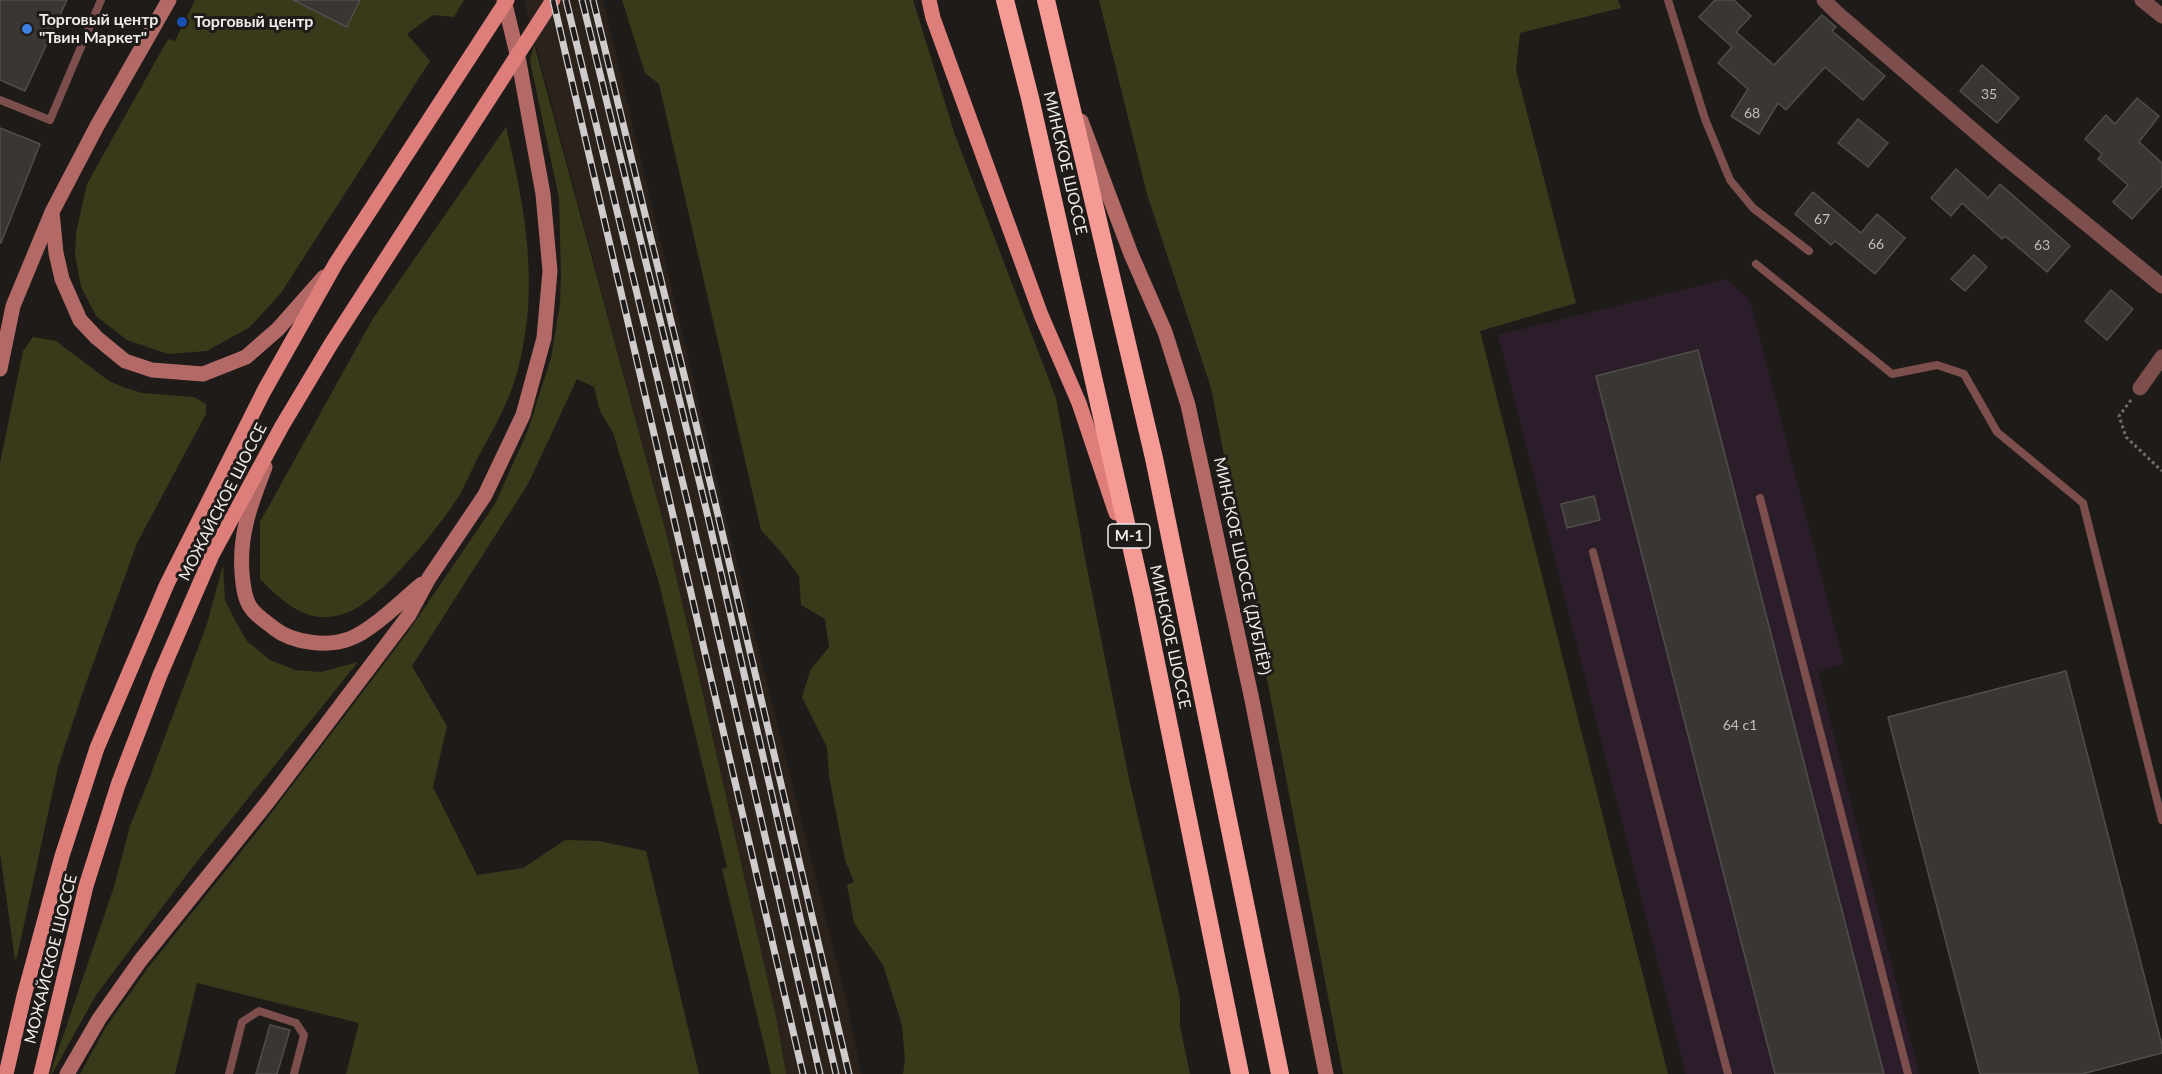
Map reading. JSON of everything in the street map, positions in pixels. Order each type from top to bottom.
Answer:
[{"type":"highway","name":"МИНСКОЕ ШОССЕ","points":[[1005,0],[1033,110],[1142,594],[1240,1074]]},
{"type":"highway","name":"МИНСКОЕ ШОССЕ","points":[[1046,0],[1154,458],[1280,1074]]},
{"type":"main road","name":"МОЖАЙСКОЕ ШОССЕ","points":[[6,1074],[24,996],[62,856],[102,738],[167,584],[264,391],[336,263],[505,0]]},
{"type":"main road","name":"МОЖАЙСКОЕ ШОССЕ","points":[[41,1074],[86,886],[118,785],[160,675],[212,555],[282,426],[331,344],[553,0]]},
{"type":"main road","points":[[929,0],[937,29],[1041,315],[1079,403],[1142,594]]},
{"type":"street","points":[[0,369],[13,306],[52,212],[97,126],[169,0]]},
{"type":"street","points":[[67,1074],[99,1019],[140,961],[270,799],[410,615],[429,578],[485,495],[523,415],[544,338],[550,271],[548,236],[519,62],[505,0]]},
{"type":"street","points":[[1824,0],[1836,13],[1993,147],[2162,286]]},
{"type":"street","points":[[2142,0],[2162,16]]},
{"type":"street","name":"МИНСКОЕ ШОССЕ (ДУБЛЁР)","points":[[1067,82],[1131,254],[1165,332],[1188,405],[1252,700],[1326,1074]]},
{"type":"street","points":[[52,212],[56,253],[62,279],[80,320],[97,338],[125,361],[152,370],[204,374],[246,357],[278,329],[336,263]]},
{"type":"street","points":[[2140,388],[2162,357]]},
{"type":"street","points":[[282,426],[246,516],[240,553],[243,587],[251,609],[282,634],[297,640],[340,642],[368,628],[429,578]]},
{"type":"lane","points":[[0,100],[50,120],[101,0]]},
{"type":"lane","points":[[1668,0],[1705,119],[1730,180],[1753,208],[1809,251]]},
{"type":"lane","points":[[1756,264],[1892,374],[1937,366],[1964,374],[1997,432],[2083,503],[2162,820]]},
{"type":"lane","points":[[1760,498],[1908,1074]]},
{"type":"lane","points":[[1593,552],[1728,1074]]},
{"type":"lane","points":[[229,1074],[242,1022],[259,1011],[296,1023],[304,1035],[294,1074]]},
{"type":"path","points":[[2140,388],[2119,416],[2126,437],[2162,471]]},
{"type":"shaded area","points":[[524,0],[603,0],[731,538],[847,1003],[861,1074],[786,1074],[777,1021],[667,536]]},
{"type":"shaded area","points":[[1726,279],[1750,300],[1844,664],[1818,672],[1919,1074],[1686,1074],[1498,335]]},
{"type":"green space","points":[[195,0],[464,0],[454,17],[433,15],[407,34],[430,61],[281,293],[250,327],[207,351],[168,354],[127,340],[96,316],[81,287],[75,255],[76,233],[87,184],[168,39],[175,41]]},
{"type":"green space","points":[[622,0],[913,0],[955,135],[1056,398],[1129,779],[1180,998],[1180,1026],[1190,1074],[903,1074],[905,1060],[902,1025],[883,965],[854,923],[847,885],[854,882],[845,860],[829,776],[827,747],[802,697],[811,669],[829,647],[825,619],[801,605],[799,576],[761,530],[659,84],[645,73]]},
{"type":"green space","points":[[1099,0],[1618,0],[1621,8],[1520,33],[1516,70],[1576,303],[1480,331],[1668,1074],[1343,1074],[1211,388],[1147,194]]},
{"type":"green space","points":[[534,44],[667,536],[777,1021],[786,1074],[771,1074],[722,869],[727,867],[659,583],[613,433],[600,411],[594,387],[577,379],[528,484],[412,666],[447,726],[433,787],[477,875],[523,868],[565,840],[599,841],[646,851],[699,1074],[346,1074],[359,1023],[197,983],[175,1074],[80,1074],[106,1027],[147,969],[260,828],[408,632],[495,504],[528,430],[551,358],[560,304],[561,276],[559,198],[530,61]]},
{"type":"green space","points":[[506,127],[524,217],[529,277],[525,338],[515,381],[506,404],[459,496],[410,560],[379,591],[348,612],[324,617],[303,612],[280,598],[260,579],[260,522],[372,320]]},
{"type":"green space","points":[[33,337],[56,341],[109,381],[123,387],[142,393],[194,397],[206,404],[206,414],[137,543],[86,683],[58,767],[15,960],[0,852],[0,463],[23,351]]},
{"type":"green space","points":[[223,565],[225,600],[247,641],[270,660],[295,670],[321,672],[358,662],[191,869],[96,995],[50,1074],[114,887],[130,826],[207,624]]},
{"type":"building","name":"Торговый центр \"Твин Маркет\"","points":[[0,0],[67,0],[25,91],[0,80]]},
{"type":"building","points":[[293,0],[360,0],[347,27]]},
{"type":"building","points":[[1715,0],[1734,0],[1751,16],[1736,32],[1774,65],[1822,15],[1836,27],[1832,31],[1885,76],[1863,100],[1825,67],[1786,110],[1778,103],[1759,134],[1731,116],[1748,89],[1718,63],[1732,47],[1699,17]]},
{"type":"building","points":[[1982,65],[2019,98],[1997,123],[1960,91]]},
{"type":"building","points":[[2137,98],[2159,116],[2139,142],[2162,163],[2162,186],[2132,219],[2113,202],[2128,185],[2098,159],[2102,154],[2085,139],[2106,115],[2115,124]]},
{"type":"building","points":[[1858,119],[1888,143],[1868,167],[1838,143]]},
{"type":"building","points":[[0,128],[40,144],[1,243],[0,243]]},
{"type":"building","points":[[1956,169],[1988,198],[2000,184],[2070,246],[2047,272],[2005,236],[2002,239],[1962,203],[1951,216],[1931,198]]},
{"type":"building","points":[[1813,192],[1861,233],[1877,214],[1905,238],[1875,274],[1835,241],[1831,245],[1795,214]]},
{"type":"building","points":[[1974,255],[1987,267],[1965,291],[1951,279]]},
{"type":"building","points":[[2111,290],[2133,309],[2107,340],[2085,321]]},
{"type":"building","points":[[1698,350],[1884,1074],[1775,1074],[1596,376]]},
{"type":"building","points":[[1594,496],[1600,520],[1567,528],[1561,504]]},
{"type":"building","points":[[2066,671],[2162,1045],[2162,1053],[2082,1074],[1980,1074],[1888,717]]},
{"type":"building","points":[[270,1025],[290,1030],[277,1074],[256,1074]]},
{"type":"railway","points":[[553,0],[803,1074]]},
{"type":"railway","points":[[566,0],[692,521],[820,1074]]},
{"type":"railway","points":[[582,0],[708,517],[836,1074]]},
{"type":"railway","points":[[593,0],[718,515],[849,1074]]},
{"type":"place","name":"Торговый центр","points":[[182,22]]},
{"type":"place","name":"Торговый центр \"Твин Маркет\"","points":[[27,29]]}]
